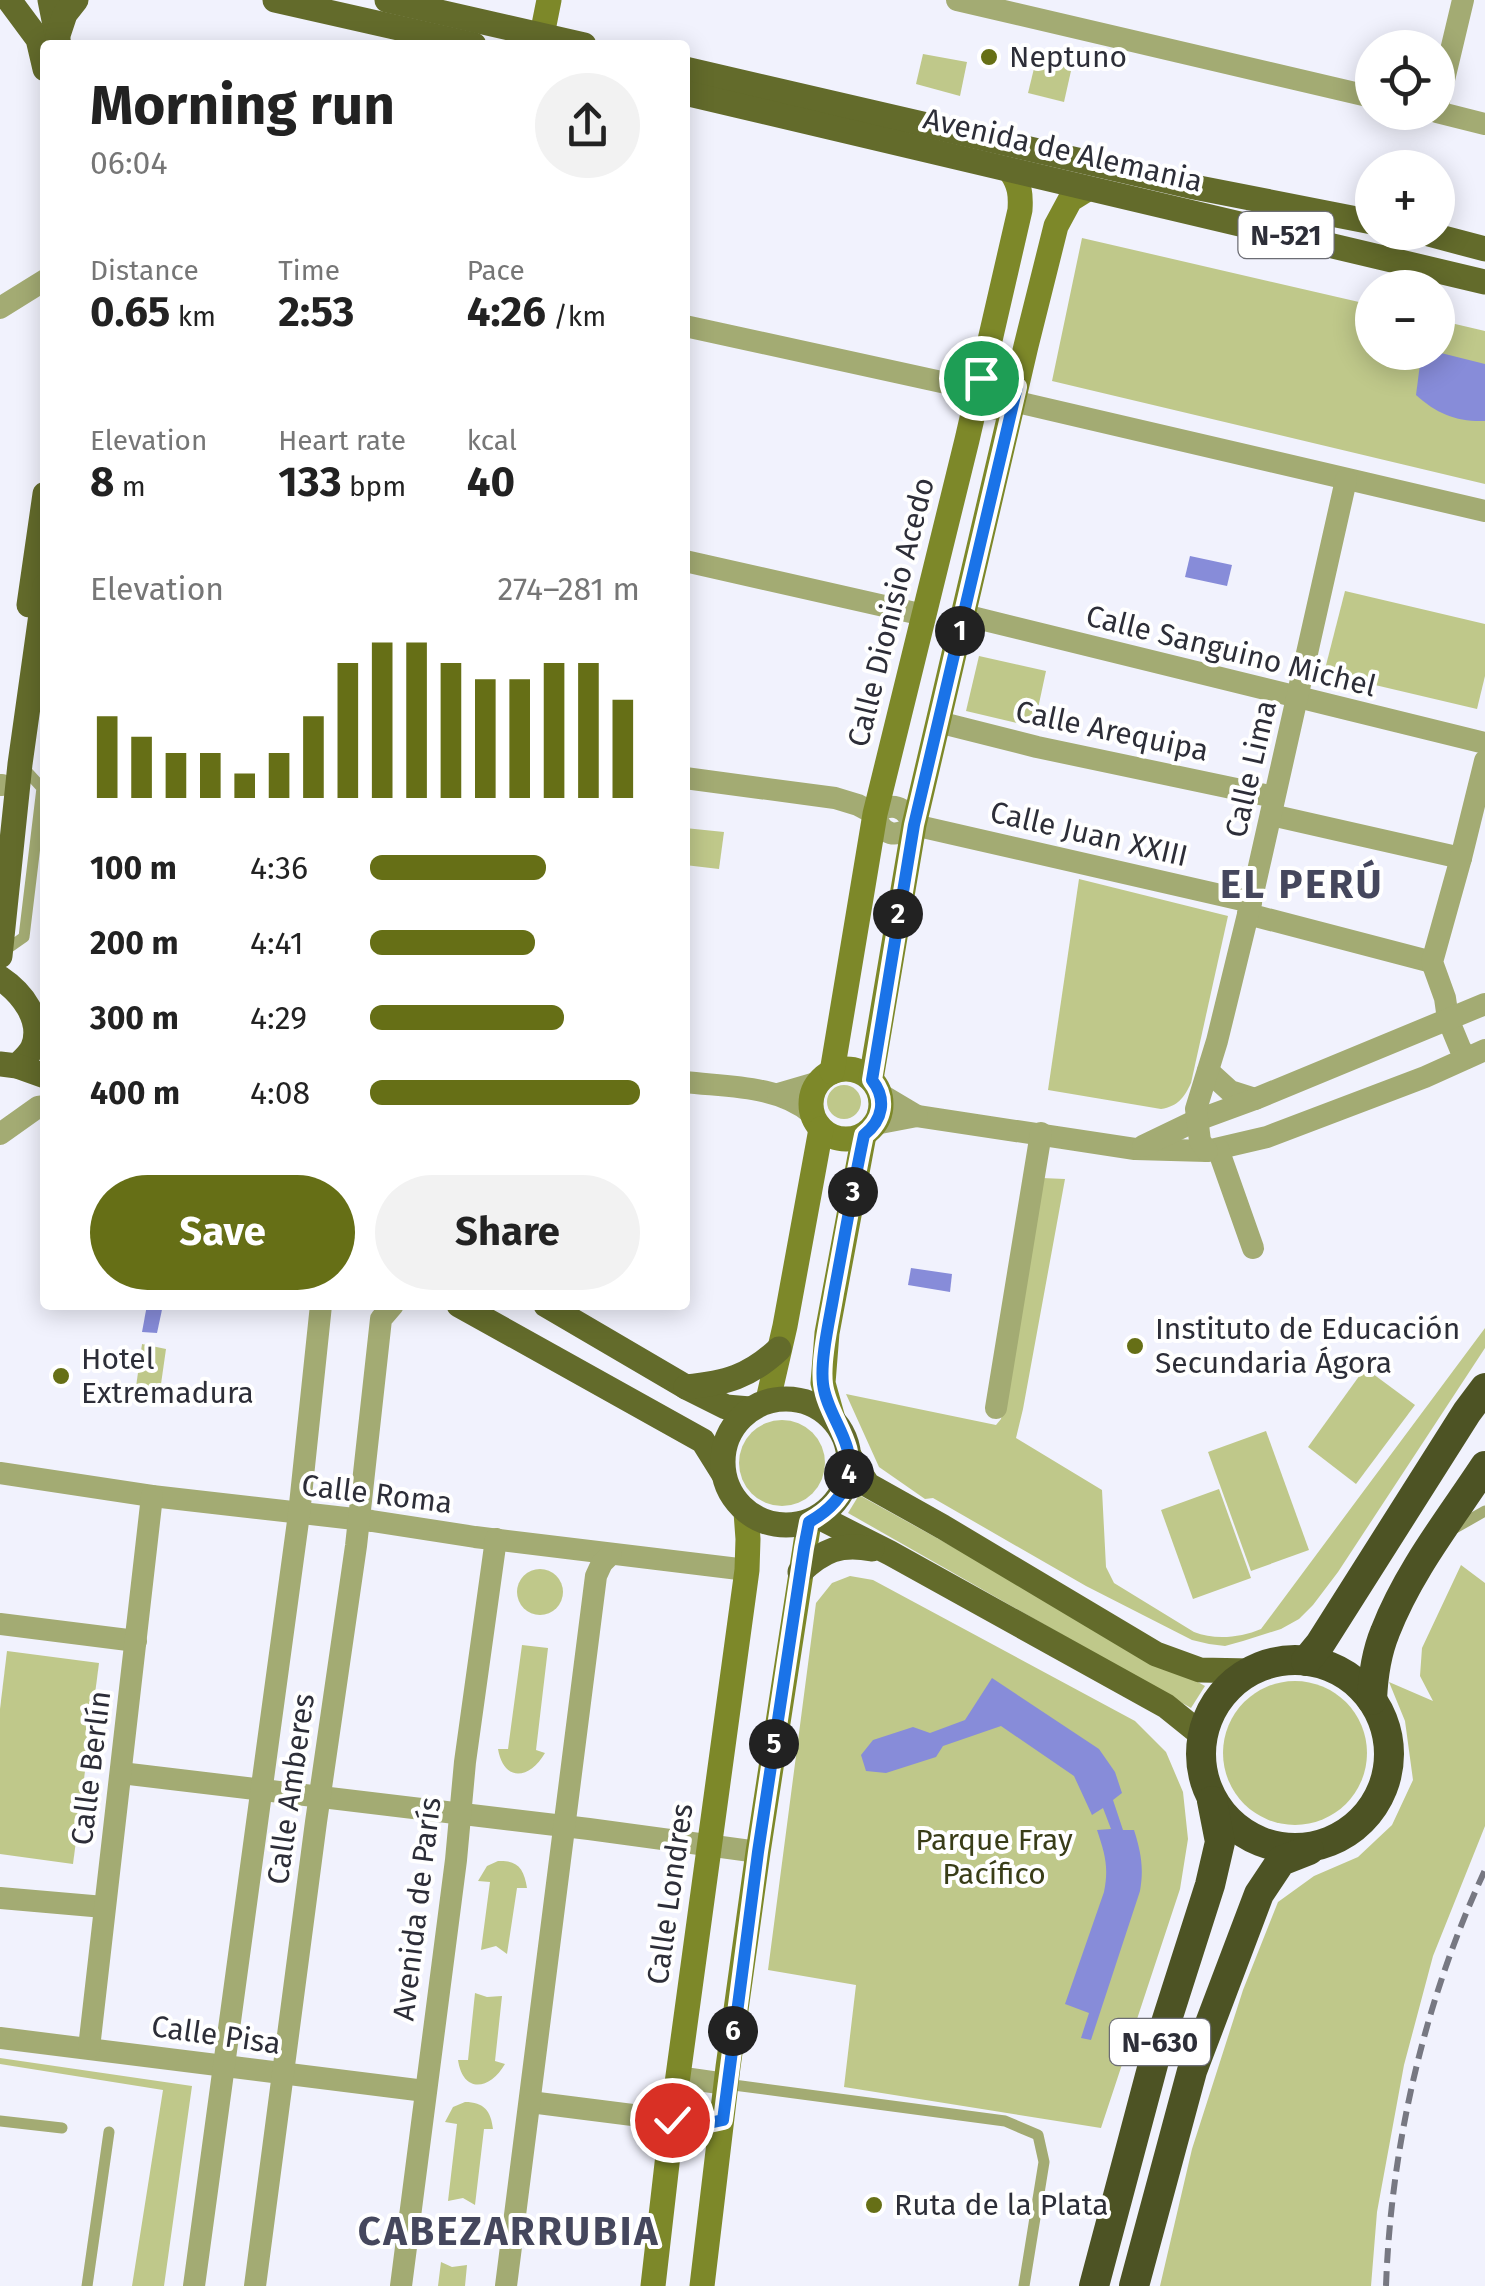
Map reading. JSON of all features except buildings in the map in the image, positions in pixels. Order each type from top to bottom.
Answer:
[{"type":"highway","points":[[1306,1661],[1485,1388]]},
{"type":"highway","name":"N-630","points":[[1134,2286],[1192,2071],[1258,1894],[1280,1862],[1328,1843],[1355,1827],[1382,1792],[1389,1749],[1386,1731],[1372,1700],[1374,1666],[1385,1631],[1412,1579],[1485,1466]]},
{"type":"highway","points":[[1202,1735],[1210,1712],[1231,1685],[1251,1670],[1280,1661],[1306,1661],[1338,1671],[1372,1700]]},
{"type":"highway","name":"N-630","points":[[1094,2286],[1156,2056],[1220,1842],[1202,1771],[1202,1735]]},
{"type":"highway","points":[[1211,1798],[1222,1815],[1254,1840],[1301,1849],[1328,1843]]},
{"type":"main road","points":[[9,0],[52,40],[64,14],[57,1]]},
{"type":"main road","points":[[275,0],[533,39],[540,3]]},
{"type":"main road","points":[[386,0],[471,28]]},
{"type":"main road","name":"Avenida de Alemania","points":[[690,70],[1194,187],[1355,219]]},
{"type":"main road","name":"Avenida de Alemania","points":[[690,95],[1485,282]]},
{"type":"main road","points":[[833,1419],[823,1383],[827,1333],[870,1130],[882,1104],[876,1087],[914,825],[1056,226],[1058,196],[1045,170],[1011,145]]},
{"type":"main road","points":[[1020,210],[1033,194],[1074,168],[1194,187]]},
{"type":"main road","name":"Calle Dionisio Acedo","points":[[826,1077],[874,814],[1020,210],[1018,181],[1011,172]]},
{"type":"main road","points":[[1056,226],[1070,200],[1086,190]]},
{"type":"main road","points":[[1455,241],[1485,249]]},
{"type":"main road","points":[[0,955],[13,751],[40,534]]},
{"type":"main road","points":[[1,791],[37,690],[40,651]]},
{"type":"main road","points":[[0,978],[21,996],[40,1022],[34,1044],[9,1065]]},
{"type":"main road","points":[[9,1065],[40,1074]]},
{"type":"main road","points":[[723,1472],[727,1437],[736,1421],[759,1405],[786,1326],[817,1122],[811,1103],[813,1092],[826,1077],[853,1069],[876,1087]]},
{"type":"main road","points":[[817,1122],[842,1140],[870,1130]]},
{"type":"main road","points":[[468,1310],[702,1441],[736,1501],[764,1522],[783,1526],[814,1519],[832,1506],[842,1492],[850,1457]]},
{"type":"main road","points":[[556,1310],[630,1347],[686,1387],[726,1408],[785,1398],[820,1407],[844,1436],[850,1457],[868,1485],[1156,1654],[1200,1670],[1251,1670]]},
{"type":"main road","points":[[686,1387],[734,1379],[760,1366],[778,1350]]},
{"type":"main road","name":"Calle Londres","points":[[653,2286],[746,1570],[746,1512]]},
{"type":"main road","points":[[814,1519],[890,1553],[1166,1706],[1202,1735]]},
{"type":"main road","points":[[702,2286],[758,1852],[800,1572],[814,1519]]},
{"type":"main road","points":[[800,1572],[816,1558],[842,1547],[890,1553]]},
{"type":"street","points":[[956,0],[1355,93]]},
{"type":"street","points":[[1059,23],[1065,0]]},
{"type":"street","points":[[1455,34],[1463,0]]},
{"type":"street","points":[[1455,115],[1485,124]]},
{"type":"street","points":[[0,308],[40,283]]},
{"type":"street","points":[[690,327],[978,389],[986,408],[998,410],[1014,398],[1485,511]]},
{"type":"street","name":"Calle Lima","points":[[1253,1248],[1205,1118],[1208,1072],[1346,480]]},
{"type":"street","points":[[690,562],[924,615]]},
{"type":"street","name":"Calle Sanguino Michel","points":[[964,615],[1485,743]]},
{"type":"street","name":"Calle Arequipa","points":[[938,722],[1462,858]]},
{"type":"street","points":[[1485,761],[1432,962],[1445,998],[1478,1021],[1485,1039]]},
{"type":"street","name":"Calle Juan XXIII","points":[[690,779],[834,798],[874,814],[891,806],[902,809],[914,825],[1249,908],[1432,962]]},
{"type":"street","points":[[1468,1011],[1460,1048],[1476,1054]]},
{"type":"street","points":[[1136,1149],[1468,1011]]},
{"type":"street","points":[[870,1130],[918,1116],[1136,1149],[1217,1149],[1267,1137],[1476,1054]]},
{"type":"street","points":[[1208,1072],[1230,1091],[1255,1100]]},
{"type":"street","points":[[778,1094],[826,1077]]},
{"type":"street","points":[[690,1083],[778,1094],[801,1104],[817,1122]]},
{"type":"street","points":[[876,1087],[918,1116]]},
{"type":"street","points":[[0,1134],[40,1107]]},
{"type":"street","points":[[996,1408],[1042,1134]]},
{"type":"street","name":"Calle Amberes","points":[[194,2286],[299,1514],[320,1310]]},
{"type":"street","name":"Calle Amberes","points":[[254,2286],[359,1520],[381,1319],[389,1310]]},
{"type":"street","name":"Calle Roma","points":[[0,1478],[746,1570]]},
{"type":"street","name":"Calle Berlín","points":[[89,2048],[152,1496]]},
{"type":"street","name":"Avenida de París","points":[[401,2286],[496,1540]]},
{"type":"street","points":[[506,2286],[596,1576],[611,1554]]},
{"type":"street","points":[[0,1624],[136,1641]]},
{"type":"street","points":[[122,1773],[758,1852]]},
{"type":"street","points":[[0,1898],[104,1908]]},
{"type":"street","name":"Calle Pisa","points":[[0,2038],[424,2091]]},
{"type":"street","points":[[678,2082],[691,2079],[726,2084]]},
{"type":"street","points":[[530,2102],[672,2120],[723,2120]]},
{"type":"lane","points":[[1430,1551],[1457,1527],[1485,1511]]},
{"type":"lane","points":[[726,2084],[1005,2121],[1038,2135],[1044,2162],[1024,2286]]},
{"type":"lane","points":[[0,2120],[62,2128]]},
{"type":"lane","points":[[87,2286],[109,2132]]},
{"type":"green space","points":[[1038,52],[1073,62],[1064,102],[1028,93]]},
{"type":"green space","points":[[923,54],[967,62],[960,96],[916,84]]},
{"type":"green space","points":[[1082,238],[1355,301],[1355,370],[1455,370],[1455,324],[1485,331],[1485,484],[1052,381]]},
{"type":"green space","points":[[1345,591],[1485,624],[1485,676],[1477,709],[1324,673]]},
{"type":"green space","points":[[979,656],[1046,671],[1034,727],[966,711]]},
{"type":"green space","points":[[690,829],[724,832],[719,869],[690,866]]},
{"type":"green space","points":[[1079,879],[1228,916],[1191,1083],[1172,1106],[1161,1109],[1048,1090]]},
{"type":"green space","points":[[844,1085],[856,1090],[861,1102],[856,1114],[844,1119],[832,1114],[827,1102],[832,1090]]},
{"type":"green space","points":[[1042,1178],[1065,1179],[1016,1438],[1102,1490],[1106,1567],[1114,1583],[1194,1632],[1227,1637],[1261,1629],[1485,1328],[1485,1348],[1338,1572],[1299,1619],[1281,1629],[1225,1646],[1192,1640],[1086,1586],[933,1498],[925,1499],[879,1467],[846,1394],[996,1425],[1001,1419]]},
{"type":"green space","points":[[142,1344],[166,1349],[159,1398],[135,1394]]},
{"type":"green space","points":[[1365,1368],[1415,1405],[1356,1484],[1308,1447]]},
{"type":"green space","points":[[782,1420],[806,1427],[818,1439],[825,1463],[818,1487],[806,1499],[782,1506],[758,1499],[746,1487],[739,1463],[746,1439],[758,1427]]},
{"type":"green space","points":[[1266,1431],[1309,1550],[1251,1571],[1208,1452]]},
{"type":"green space","points":[[1219,1489],[1251,1578],[1193,1599],[1161,1510]]},
{"type":"green space","points":[[859,1495],[1205,1686],[1191,1708],[848,1513]]},
{"type":"green space","points":[[1461,1565],[1485,1583],[1485,1826],[1433,1956],[1404,2065],[1377,2212],[1371,2286],[1160,2286],[1192,2149],[1243,1990],[1278,1902],[1314,1876],[1358,1857],[1392,1825],[1413,1780],[1405,1721],[1389,1682],[1433,1701],[1420,1676],[1422,1648]]},
{"type":"green space","points":[[540,1569],[556,1576],[563,1592],[556,1608],[540,1615],[524,1608],[517,1592],[524,1576]]},
{"type":"green space","name":"Parque Fray Pacífico","points":[[850,1576],[873,1580],[1135,1721],[1166,1752],[1183,1792],[1188,1839],[1180,1889],[1101,2128],[844,2087],[856,1985],[768,1970],[816,1603],[832,1583]]},
{"type":"green space","points":[[522,1645],[548,1648],[536,1750],[545,1753],[532,1768],[518,1774],[506,1768],[498,1749],[508,1749]]},
{"type":"green space","points":[[7,1651],[99,1663],[73,1864],[0,1854],[0,1709]]},
{"type":"green space","points":[[1295,1681],[1322,1687],[1346,1702],[1361,1726],[1367,1753],[1361,1780],[1346,1804],[1322,1819],[1295,1825],[1268,1819],[1244,1804],[1229,1780],[1223,1753],[1229,1726],[1244,1702],[1268,1687]]},
{"type":"green space","points":[[498,1861],[519,1867],[527,1888],[517,1888],[507,1954],[496,1946],[481,1950],[490,1882],[478,1881],[487,1866]]},
{"type":"green space","points":[[475,1993],[502,1996],[495,2061],[505,2064],[492,2079],[478,2084],[465,2079],[458,2060],[468,2060]]},
{"type":"green space","points":[[0,2058],[192,2086],[164,2286],[132,2286],[163,2090],[0,2064]]},
{"type":"green space","points":[[465,2102],[485,2109],[493,2129],[484,2129],[475,2205],[463,2198],[448,2201],[457,2124],[445,2122],[453,2107]]},
{"type":"green space","points":[[441,2262],[452,2267],[467,2265],[465,2286],[438,2286]]},
{"type":"water","points":[[1455,356],[1485,364],[1485,421],[1448,416],[1416,395],[1419,370],[1455,370]]},
{"type":"water","points":[[1190,556],[1232,565],[1227,586],[1185,577]]},
{"type":"water","points":[[911,1268],[952,1274],[950,1292],[908,1285]]},
{"type":"water","points":[[146,1310],[162,1310],[157,1333],[142,1332]]},
{"type":"water","points":[[992,1678],[1099,1749],[1115,1772],[1122,1793],[1113,1800],[1123,1830],[1134,1830],[1142,1867],[1140,1891],[1091,2040],[1081,2038],[1089,2013],[1065,2004],[1104,1892],[1105,1861],[1097,1830],[1111,1829],[1103,1808],[1092,1815],[1074,1776],[1001,1726],[943,1746],[936,1757],[886,1773],[866,1771],[861,1755],[873,1740],[913,1727],[930,1733],[965,1720]]},
{"type":"railway","points":[[1386,2286],[1395,2179],[1415,2073],[1445,1969],[1485,1870]]},
{"type":"place","name":"Neptuno","points":[[989,57]]},
{"type":"place","name":"Instituto de Educación Secundaria Ágora","points":[[1135,1346]]},
{"type":"place","name":"Hotel Extremadura","points":[[61,1376]]},
{"type":"place","name":"Ruta de la Plata","points":[[874,2205]]},
{"type":"district","name":"EL PERÚ","points":[[1302,885]]},
{"type":"district","name":"CABEZARRUBIA","points":[[509,2232]]},
{"type":"route","points":[[672,2120],[723,2120],[758,1852],[809,1522],[832,1506],[848,1475],[850,1457],[823,1383],[827,1333],[864,1135],[876,1124],[882,1104],[872,1080],[914,825],[1017,387],[1007,379],[981,378]]}]
